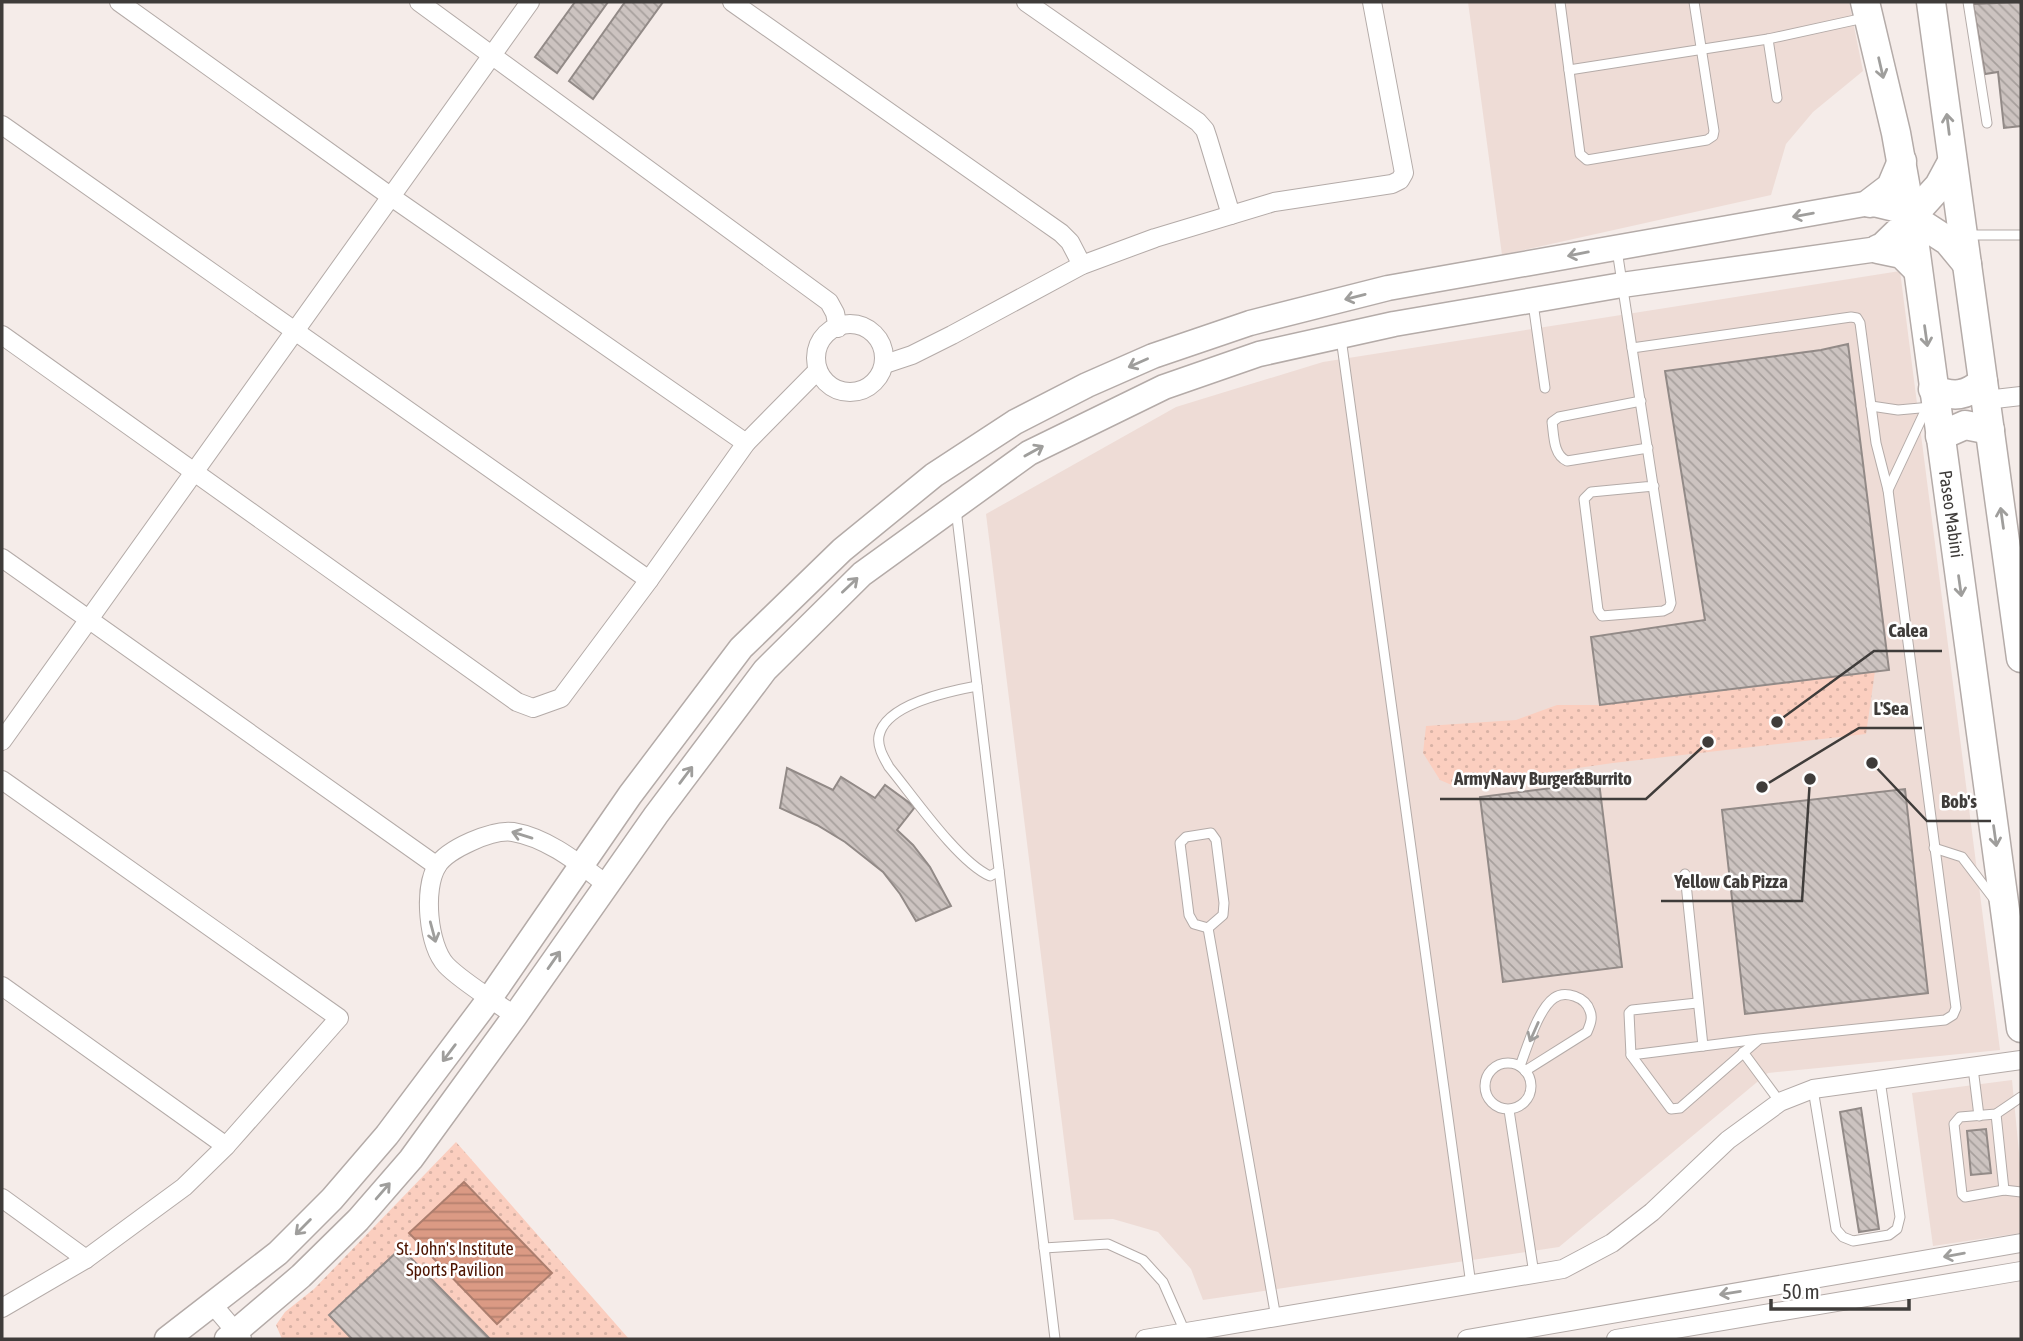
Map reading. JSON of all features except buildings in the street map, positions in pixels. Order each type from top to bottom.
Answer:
[{"type":"main road","points":[[1931,2],[2021,659]]},
{"type":"main road","name":"Paseo Mabini","points":[[1867,9],[1902,161],[1911,217],[1932,401],[1940,436],[2021,1028]]},
{"type":"main road","points":[[1870,203],[1891,187],[1902,161]]},
{"type":"main road","points":[[1952,162],[1939,186],[1911,217],[1948,241],[1967,264]]},
{"type":"main road","points":[[1878,249],[1902,254],[1917,269]]},
{"type":"main road","points":[[1932,401],[1972,391],[1984,391]]},
{"type":"main road","points":[[1940,436],[1965,425],[1990,430]]},
{"type":"street","points":[[119,2],[390,196],[746,443]]},
{"type":"street","points":[[419,2],[829,302],[838,328]]},
{"type":"street","points":[[2,741],[530,2]]},
{"type":"street","points":[[732,2],[1061,233],[1070,242],[1082,265]]},
{"type":"street","points":[[1026,2],[1198,122],[1205,130],[1231,215]]},
{"type":"street","points":[[885,363],[912,355],[1082,265],[1154,238],[1274,202],[1392,184],[1400,180],[1404,173],[1372,2]]},
{"type":"street","points":[[2,125],[649,580]]},
{"type":"street","points":[[167,1339],[278,1253],[331,1199],[387,1135],[490,998],[630,795],[741,648],[842,550],[934,475],[1015,422],[1087,385],[1153,356],[1250,323],[1388,288],[1870,203],[1895,209],[1911,217],[1878,249],[1622,285],[1394,324],[1259,354],[1164,387],[1029,453],[862,574],[765,670],[606,884],[515,1016],[411,1159],[358,1220],[235,1337],[213,1305]]},
{"type":"street","points":[[1388,288],[1394,324]]},
{"type":"street","points":[[851,324],[867,328],[881,345],[886,356],[885,363],[882,374],[875,382],[858,390],[846,391],[824,380],[818,370],[816,353],[822,340],[838,328],[851,324]]},
{"type":"street","points":[[2,335],[517,702],[533,708],[561,698],[746,443],[818,370]]},
{"type":"street","points":[[1984,391],[2021,396]]},
{"type":"street","points":[[2,558],[437,866]]},
{"type":"street","points":[[802,587],[824,610]]},
{"type":"street","points":[[2,780],[339,1018],[226,1146],[184,1187],[86,1259],[2,1308]]},
{"type":"street","points":[[515,1016],[444,964],[432,934],[428,906],[437,866],[457,849],[478,838],[510,831],[545,842],[606,884]]},
{"type":"street","points":[[2,986],[226,1146]]},
{"type":"street","points":[[1145,1339],[1535,1276],[1563,1269],[1612,1244],[1652,1212],[1728,1140],[1780,1102],[1813,1089],[2021,1060]]},
{"type":"street","points":[[2,1198],[86,1259]]},
{"type":"street","points":[[1467,1339],[2021,1243]]},
{"type":"street","points":[[1863,1271],[1866,1297]]},
{"type":"street","points":[[1616,1339],[2021,1271]]},
{"type":"street","points":[[1646,1307],[1651,1333]]},
{"type":"lane","points":[[1560,2],[1580,154],[1587,160],[1707,140],[1713,136],[1694,2]]},
{"type":"lane","points":[[1968,2],[1987,123]]},
{"type":"lane","points":[[1569,70],[1768,38],[1867,9]]},
{"type":"lane","points":[[1768,38],[1777,98]]},
{"type":"lane","points":[[1963,236],[2021,235]]},
{"type":"lane","points":[[1617,247],[1622,285],[1641,401],[1654,486],[1671,603],[1669,608],[1663,611],[1602,616],[1598,610],[1584,499],[1591,492],[1654,486]]},
{"type":"lane","points":[[1533,301],[1545,388]]},
{"type":"lane","points":[[1631,1055],[1945,1020],[1953,1015],[1956,1007],[1888,490],[1876,443],[1860,323],[1857,318],[1851,317],[1632,348]]},
{"type":"lane","points":[[1341,337],[1471,1286]]},
{"type":"lane","points":[[1641,401],[1559,417],[1552,422],[1557,451],[1561,459],[1567,461],[1648,448]]},
{"type":"lane","points":[[1871,406],[1883,409],[1932,401]]},
{"type":"lane","points":[[1888,490],[1932,401]]},
{"type":"lane","points":[[956,504],[1055,1339]]},
{"type":"lane","points":[[977,686],[949,691],[887,718],[878,737],[881,753],[889,767],[959,852],[976,870],[989,876],[999,871]]},
{"type":"lane","points":[[1211,834],[1216,840],[1224,903],[1223,915],[1208,928],[1194,923],[1189,915],[1180,843],[1186,837],[1211,834]]},
{"type":"lane","points":[[1934,848],[1962,857],[1994,898],[2009,940]]},
{"type":"lane","points":[[1685,874],[1703,1046]]},
{"type":"lane","points":[[1208,928],[1276,1318]]},
{"type":"lane","points":[[1523,1069],[1501,1064],[1494,1067],[1485,1080],[1485,1095],[1489,1101],[1502,1109],[1510,1110],[1517,1108],[1529,1097],[1531,1081],[1523,1069],[1532,1034],[1552,1000],[1558,996],[1568,995],[1584,1002],[1590,1011],[1591,1022],[1587,1032],[1523,1069]]},
{"type":"lane","points":[[1698,1003],[1630,1011],[1631,1055],[1671,1109],[1676,1110],[1759,1039]]},
{"type":"lane","points":[[1743,1052],[1780,1102]]},
{"type":"lane","points":[[1973,1068],[1979,1116]]},
{"type":"lane","points":[[1813,1089],[1836,1229],[1843,1237],[1853,1241],[1889,1235],[1897,1229],[1900,1217],[1880,1080]]},
{"type":"lane","points":[[2021,1097],[1996,1114],[1961,1117],[1954,1124],[1962,1194],[1967,1198],[2004,1190],[2021,1192]]},
{"type":"lane","points":[[1510,1110],[1535,1276]]},
{"type":"lane","points":[[1996,1114],[2004,1190]]},
{"type":"lane","points":[[1044,1248],[1108,1244],[1143,1260],[1163,1282],[1185,1332]]},
{"type":"shaded area","points":[[1468,2],[1849,2],[1863,71],[1813,112],[1786,144],[1771,195],[1502,255]]},
{"type":"shaded area","points":[[1900,271],[2000,1050],[1768,1073],[1559,1247],[1203,1300],[1191,1269],[1158,1232],[1113,1219],[1074,1220],[986,514],[1176,407],[1323,362]]},
{"type":"shaded area","points":[[2012,1080],[2021,1173],[2021,1233],[1933,1246],[1912,1093]]},
{"type":"shaded area","points":[[464,1182],[552,1273],[497,1324],[409,1233]]},
{"type":"green space","points":[[1875,671],[1866,734],[1613,763],[1454,786],[1440,780],[1423,753],[1426,726],[1516,720],[1557,705],[1600,705]]},
{"type":"green space","name":"St. John's Institute Sports Pavilion","points":[[456,1142],[629,1339],[282,1339],[276,1325],[285,1312],[314,1289]]},
{"type":"place","name":"Calea","points":[[1777,722]]},
{"type":"place","name":"ArmyNavy Burger&Burrito","points":[[1708,742]]},
{"type":"place","name":"Bob's","points":[[1872,763]]},
{"type":"place","name":"Yellow Cab Pizza","points":[[1810,779]]},
{"type":"place","name":"L'Sea","points":[[1762,787]]}]
